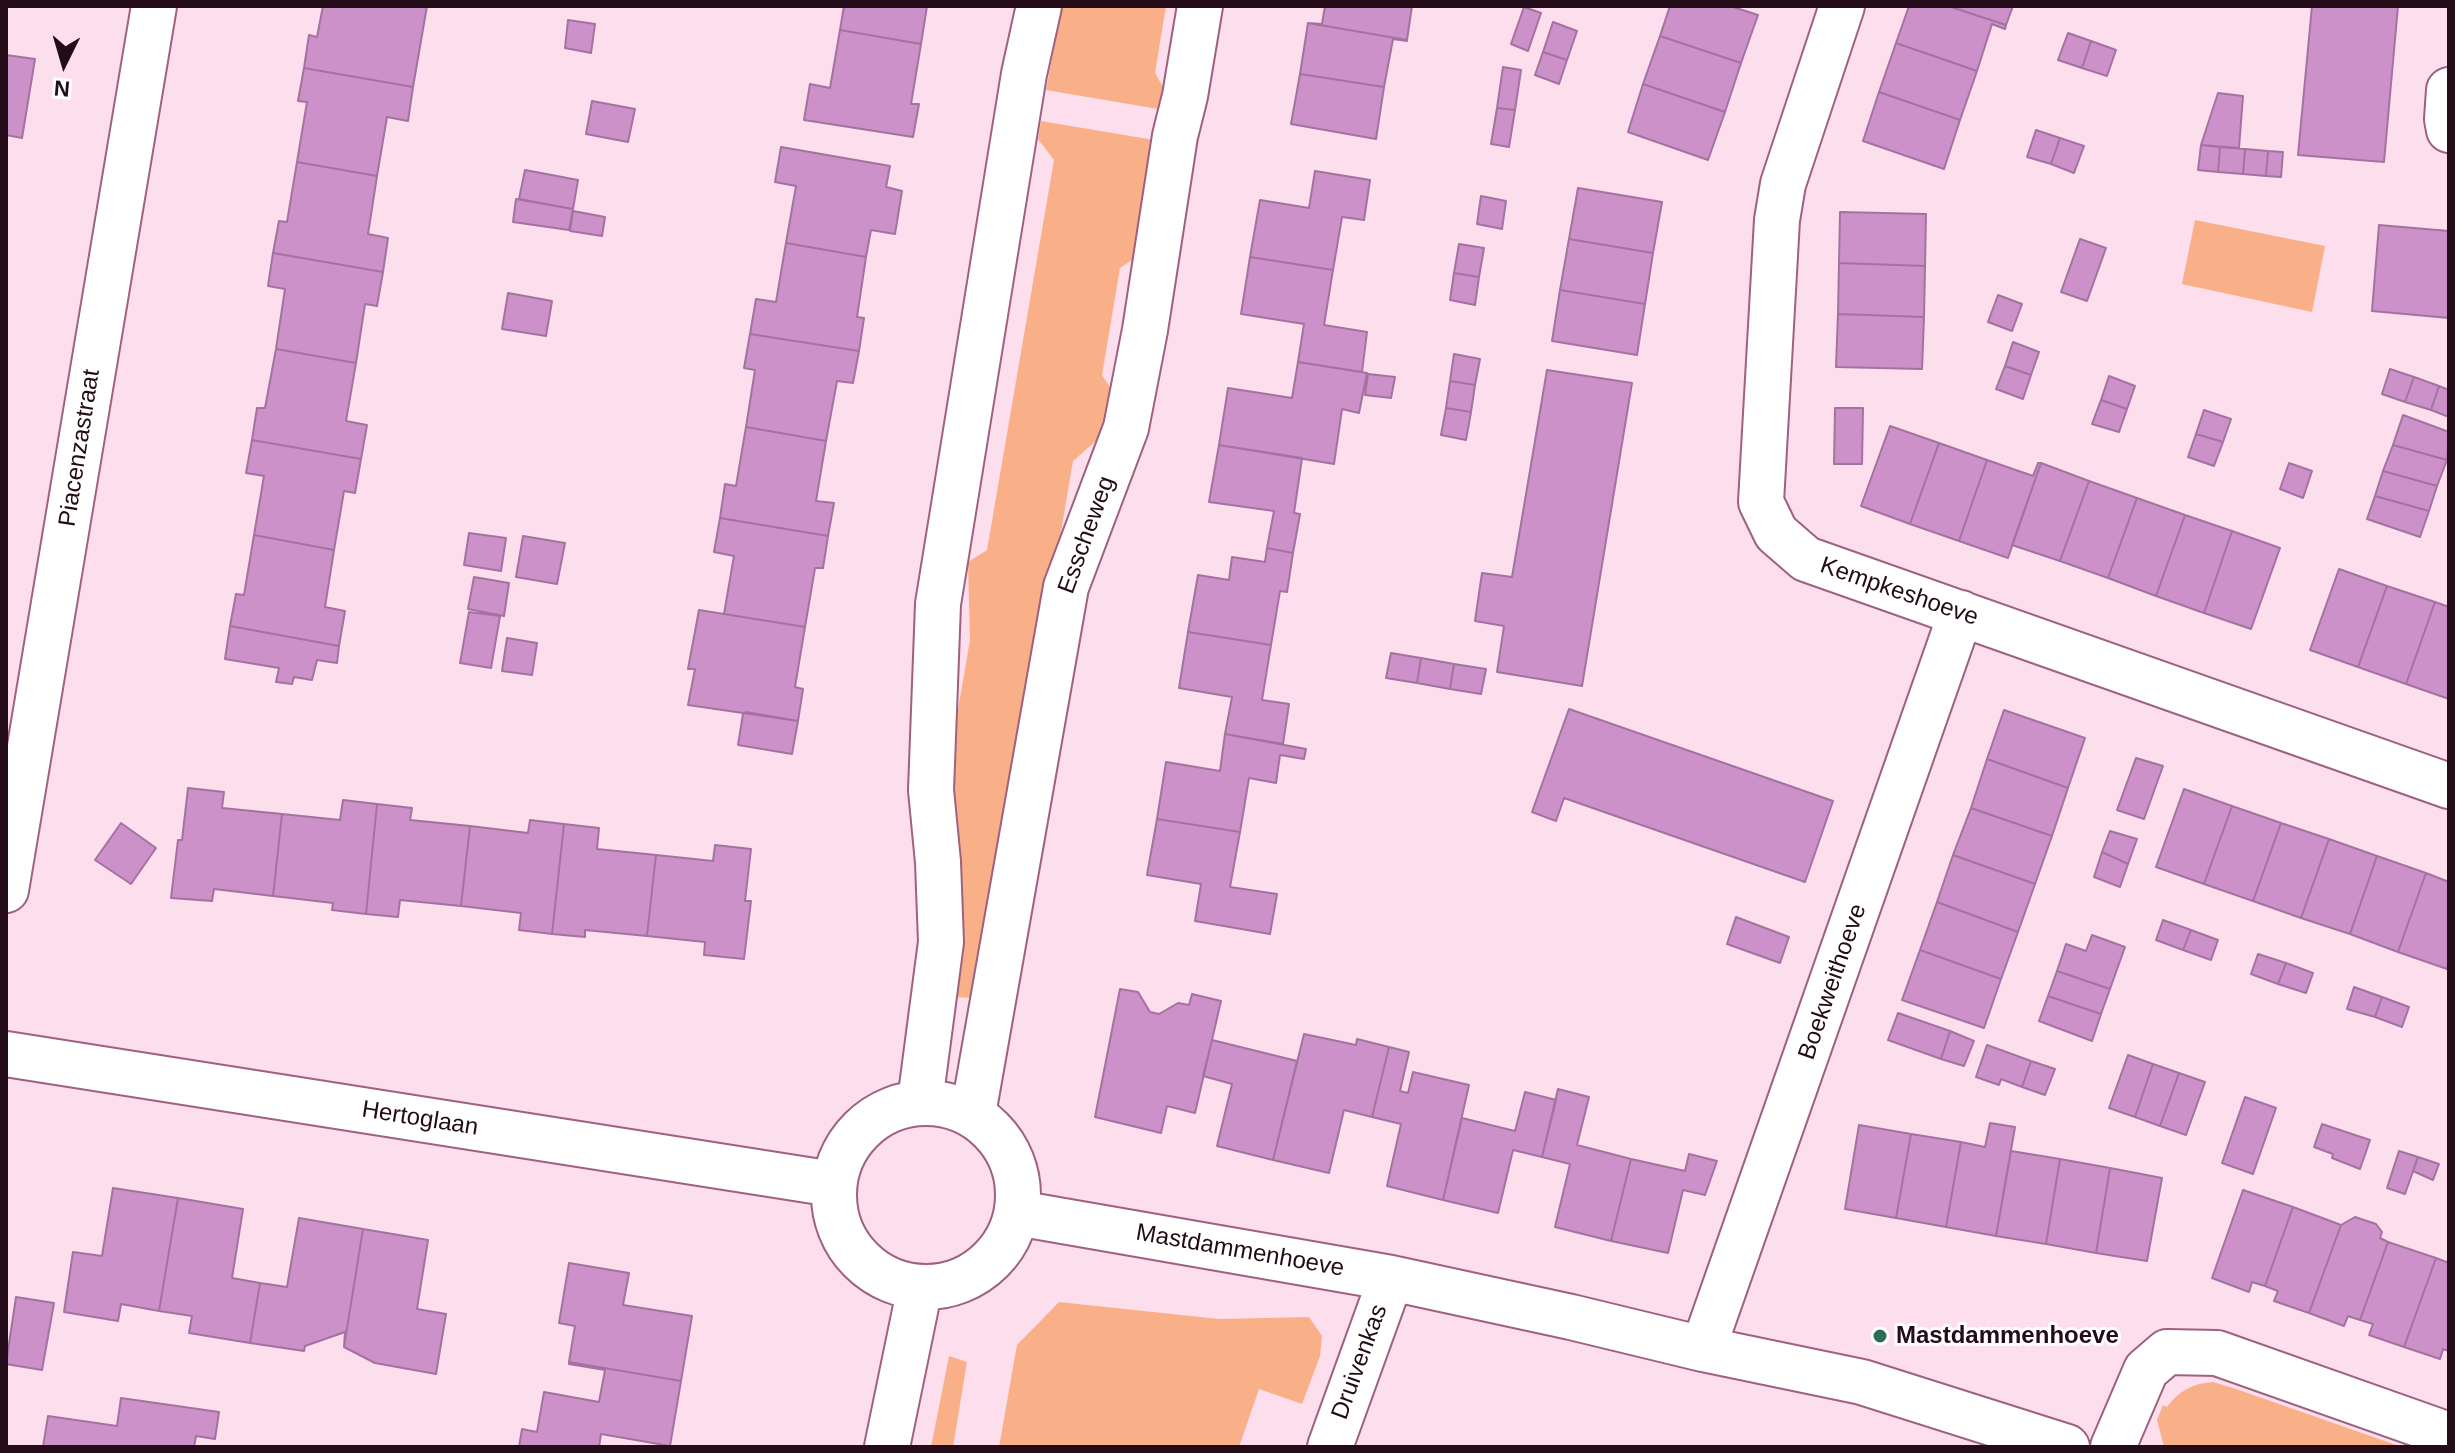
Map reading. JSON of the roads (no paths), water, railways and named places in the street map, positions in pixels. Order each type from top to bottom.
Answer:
[{"type":"street","name":"Piacenzastraat","points":[[6,890],[154,6]]},
{"type":"street","points":[[920,1102],[941,942],[931,790],[938,604],[1017,134],[1024,74],[1039,6]]},
{"type":"street","name":"Esscheweg","points":[[973,1114],[1066,587],[1126,428],[1200,6]]},
{"type":"street","name":"Kempkeshoeve","points":[[1842,6],[1783,184],[1777,220],[1761,502],[1776,533],[1806,559],[2449,786]]},
{"type":"street","points":[[2449,90],[2449,130]]},
{"type":"street","name":"Boekweithoeve","points":[[1703,1349],[1961,613]]},
{"type":"street","name":"Hertoglaan","points":[[6,1054],[833,1184]]},
{"type":"street","points":[[920,1102],[947,1104],[973,1114],[1001,1139],[1017,1175],[1017,1213],[1009,1238],[992,1260],[971,1276],[946,1285],[920,1287],[884,1278],[855,1254],[837,1221],[833,1184],[847,1143],[879,1115],[920,1102]]},
{"type":"street","name":"Mastdammenhoeve","points":[[1017,1213],[1391,1278],[1571,1317],[1703,1349],[1862,1382],[2067,1447]]},
{"type":"street","name":"Druivenkas","points":[[1330,1447],[1391,1278]]},
{"type":"street","points":[[887,1447],[920,1287]]},
{"type":"street","points":[[2113,1447],[2146,1370],[2167,1352],[2217,1353],[2449,1435]]},
{"type":"place","name":"Mastdammenhoeve","points":[[1880,1336]]}]
